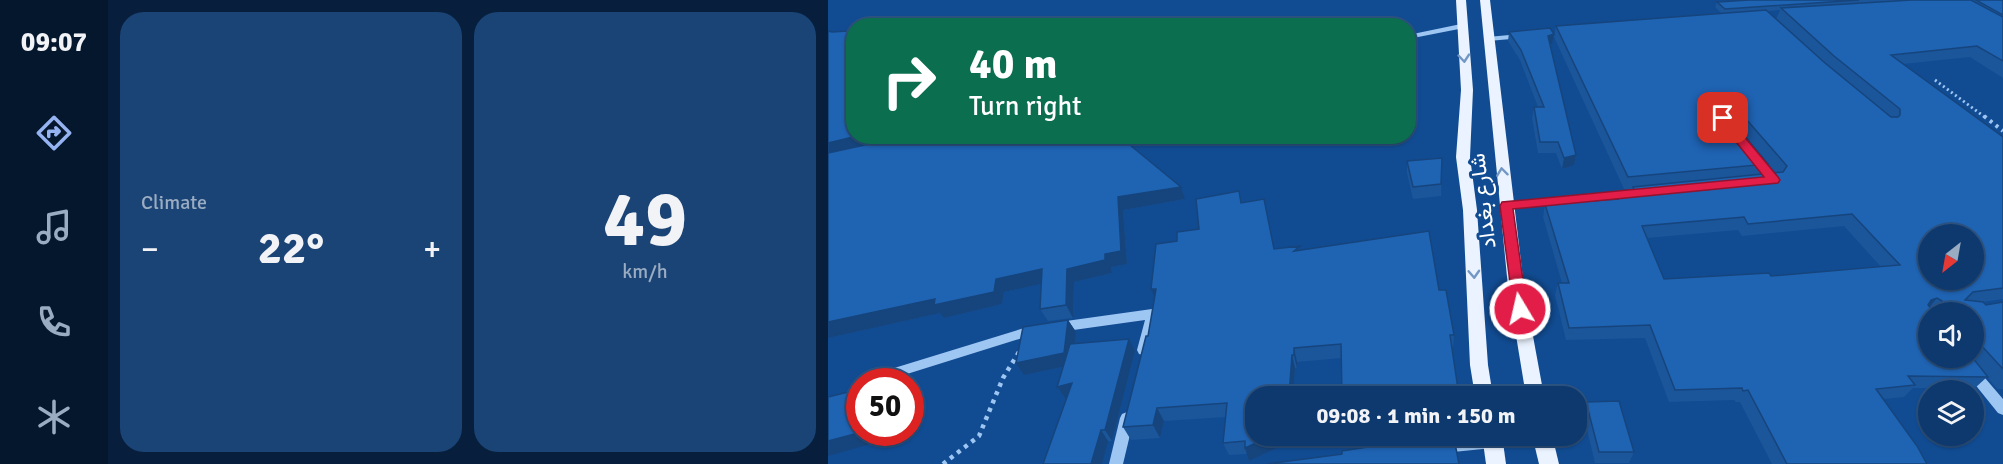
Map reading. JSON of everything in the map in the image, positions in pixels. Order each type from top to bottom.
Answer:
[{"type":"main road","name":"شارع بغداد","points":[[1461,0],[1467,90],[1463,157],[1470,210],[1479,364],[1482,386]]},
{"type":"main road","name":"شارع بغداد","points":[[1485,0],[1516,287],[1533,386]]},
{"type":"main road","points":[[1493,446],[1496,464]]},
{"type":"main road","points":[[1545,446],[1549,464]]},
{"type":"street","points":[[1416,35],[1461,26]]},
{"type":"street","points":[[1488,39],[1523,35]]},
{"type":"street","points":[[1506,206],[1658,191]]},
{"type":"street","points":[[911,368],[1032,331],[1152,314],[1141,360]]},
{"type":"street","points":[[1968,368],[2003,409]]},
{"type":"street","points":[[1116,464],[1130,406]]},
{"type":"street","points":[[1423,447],[1432,446]]},
{"type":"path","points":[[1935,80],[2003,131]]},
{"type":"path","points":[[943,464],[979,436],[1003,378],[1032,331]]},
{"type":"building","points":[[1859,0],[1725,9],[1717,2]]},
{"type":"building","points":[[1912,0],[1971,0],[2003,17],[2003,61],[1977,46],[1891,55],[2003,137],[2003,288],[1973,292],[1965,300],[1983,302],[1942,302],[1937,298],[1930,302],[1918,302],[1918,368],[1981,368],[1988,377],[1908,376],[1915,385],[1876,389],[1917,446],[1927,464],[1787,464],[1748,390],[1743,391],[1742,388],[1675,390],[1650,325],[1569,328],[1558,283],[1569,283],[1545,204],[1618,199],[1616,195],[1636,194],[1633,187],[1783,172],[1787,166],[1732,103],[1727,101],[1723,103],[1723,110],[1768,164],[1628,177],[1556,26],[1766,10],[1825,63],[1891,117],[1900,115],[1900,109],[1834,56],[1781,8]],"holes":[[[1852,214],[1900,265],[1771,276],[1769,273],[1664,279],[1642,226],[1744,217],[1748,224]]]},
{"type":"building","points":[[1976,0],[2003,0],[2003,15]]},
{"type":"building","points":[[1550,28],[1554,34],[1548,36],[1576,155],[1564,158],[1558,142],[1540,142],[1534,107],[1544,107],[1521,50],[1509,32]]},
{"type":"building","points":[[828,31],[846,31],[846,139],[828,143]]},
{"type":"building","points":[[870,144],[1129,144],[1181,187],[1118,197],[1121,251],[1105,254],[1105,260],[1067,269],[1066,305],[1040,309],[1042,269],[996,279],[994,292],[934,305],[935,299],[828,322],[828,153]]},
{"type":"building","points":[[1442,158],[1441,184],[1413,187],[1407,161]]},
{"type":"building","points":[[1239,191],[1241,203],[1264,199],[1274,249],[1300,246],[1294,251],[1429,231],[1439,290],[1446,290],[1454,335],[1450,335],[1458,386],[1342,386],[1341,344],[1294,348],[1290,386],[1245,386],[1245,441],[1223,443],[1227,403],[1157,408],[1153,425],[1123,427],[1146,336],[1148,336],[1156,289],[1151,289],[1156,244],[1177,241],[1177,232],[1199,229],[1196,199]]},
{"type":"building","points":[[2003,302],[2003,369],[1984,348],[1984,303],[1986,305]]},
{"type":"building","points":[[1068,320],[1064,353],[1016,363],[1023,327]]},
{"type":"building","points":[[1129,339],[1105,430],[1101,430],[1091,464],[1043,464],[1072,383],[1057,387],[1070,344]]},
{"type":"building","points":[[846,392],[846,436],[828,441],[828,397]]},
{"type":"building","points":[[1619,401],[1634,452],[1599,452],[1587,402]]},
{"type":"building","points":[[1374,446],[1456,446],[1459,464],[1267,464],[1342,454],[1342,451]]},
{"type":"route","points":[[1520,309],[1506,206],[1774,180],[1723,118]]}]
